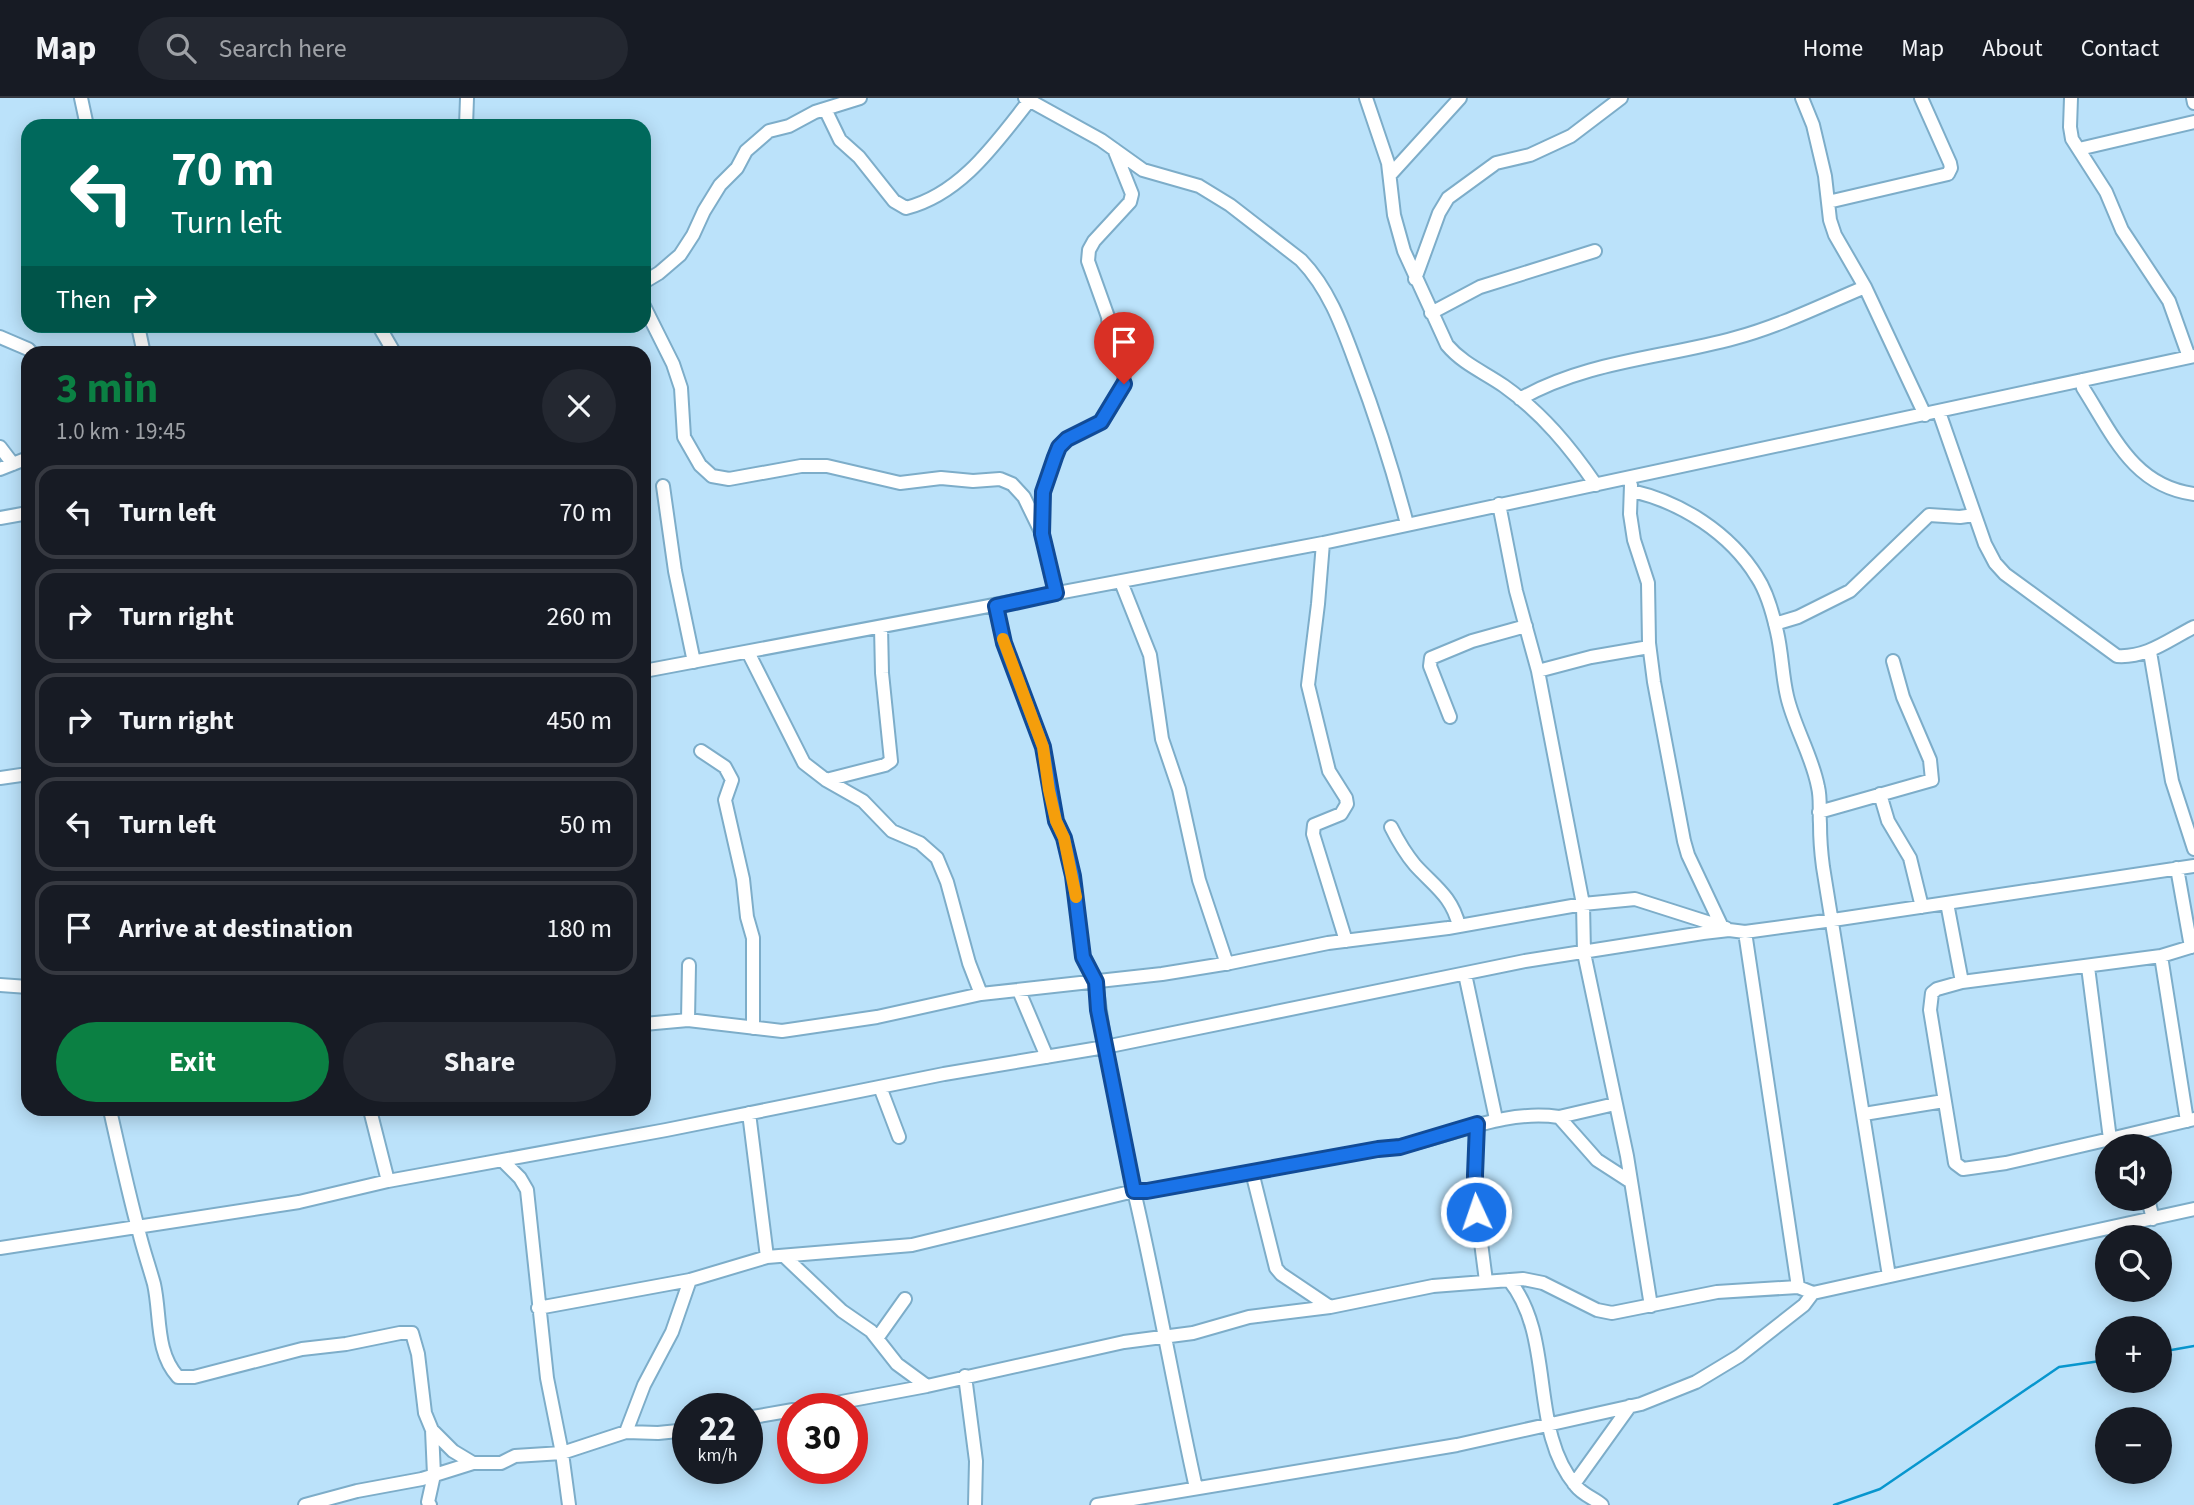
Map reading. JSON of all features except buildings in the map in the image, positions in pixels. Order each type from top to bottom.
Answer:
[{"type":"street","points":[[81,98],[85,119]]},
{"type":"street","points":[[466,119],[467,98]]},
{"type":"street","points":[[651,278],[680,255],[720,185],[737,168],[746,151],[769,131],[789,126],[825,109],[860,98]]},
{"type":"street","points":[[1366,98],[1390,175],[1394,215],[1415,279],[1447,345],[1457,357],[1503,385],[1545,421],[1570,448],[1596,485]]},
{"type":"street","points":[[1390,175],[1460,98]]},
{"type":"street","points":[[1415,279],[1439,213],[1448,198],[1496,163],[1530,155],[1571,136],[1621,98]]},
{"type":"street","points":[[1802,98],[1825,176],[1835,235],[1865,288],[1925,415]]},
{"type":"street","points":[[1828,202],[1948,174],[1950,163],[1921,98]]},
{"type":"street","points":[[651,670],[1323,543],[1596,485],[1631,484],[2192,356],[2169,301],[2122,230],[2106,192],[2072,139],[2071,98]]},
{"type":"street","points":[[825,109],[841,140],[859,157],[894,201],[906,208],[921,204],[954,186],[999,139],[1027,99],[1114,149],[1143,170],[1199,186],[1230,205],[1311,270],[1341,320],[1377,418],[1407,524]]},
{"type":"street","points":[[2079,149],[2194,122]]},
{"type":"street","points":[[1042,534],[1043,492],[1059,447],[1067,439],[1101,422],[1124,384],[1125,372],[1110,343],[1108,317],[1088,261],[1094,241],[1130,201],[1132,194],[1114,149]]},
{"type":"street","points":[[1431,313],[1480,287],[1595,251]]},
{"type":"street","points":[[1520,399],[1563,378],[1763,329],[1865,288]]},
{"type":"street","points":[[651,320],[673,364],[681,388],[684,437],[700,465],[712,476],[729,479],[800,466],[827,466],[900,483],[941,478],[973,481],[1000,479],[1012,484],[1024,497],[1042,534],[1056,593]]},
{"type":"street","points":[[0,337],[21,346]]},
{"type":"street","points":[[2082,380],[2083,388],[2130,463],[2163,487],[2194,494]]},
{"type":"street","points":[[1939,412],[1974,515],[1995,563],[2005,574],[2117,656],[2128,657],[2150,652],[2194,627]]},
{"type":"street","points":[[0,447],[13,464]]},
{"type":"street","points":[[0,469],[21,461]]},
{"type":"street","points":[[1631,484],[1713,528],[1732,546],[1758,578],[1775,624],[1792,714],[1821,801],[1819,812],[1823,867],[1889,1276]]},
{"type":"street","points":[[1631,484],[1629,514],[1648,583],[1649,647],[1684,842],[1688,855],[1726,928]]},
{"type":"street","points":[[663,486],[675,571],[694,662]]},
{"type":"street","points":[[1499,504],[1538,671],[1583,904],[1584,953],[1631,1182],[1651,1306]]},
{"type":"street","points":[[0,518],[21,514]]},
{"type":"street","points":[[1775,624],[1798,617],[1850,591],[1929,515],[1974,515]]},
{"type":"street","points":[[1323,543],[1308,685],[1329,771],[1347,804],[1341,814],[1314,825],[1313,834],[1346,941]]},
{"type":"street","points":[[1121,582],[1150,655],[1162,739],[1179,789],[1202,893],[1227,964]]},
{"type":"street","points":[[996,606],[1004,643],[1043,747],[1056,821],[1064,838],[1073,876],[1083,957],[1096,982],[1105,1047],[1196,1488]]},
{"type":"street","points":[[1450,717],[1430,666],[1431,658],[1472,641],[1526,626]]},
{"type":"street","points":[[826,780],[885,765],[891,761],[882,673],[881,627]]},
{"type":"street","points":[[1538,671],[1591,657],[1649,647]]},
{"type":"street","points":[[748,652],[804,763],[863,802],[892,831],[920,843],[933,853],[947,882],[981,994]]},
{"type":"street","points":[[2150,652],[2172,781],[2194,849]]},
{"type":"street","points":[[1819,812],[1932,780],[1930,760],[1903,697],[1893,661]]},
{"type":"street","points":[[701,751],[726,767],[732,780],[725,800],[753,938],[753,1028]]},
{"type":"street","points":[[0,778],[21,775]]},
{"type":"street","points":[[1880,794],[1888,821],[1910,858],[1922,907]]},
{"type":"street","points":[[1391,827],[1412,862],[1444,893],[1456,914],[1459,926]]},
{"type":"street","points":[[651,1023],[688,1020],[782,1031],[877,1017],[981,994],[1227,964],[1346,941],[1459,926],[1583,904],[1635,899],[1745,932],[2194,866]]},
{"type":"street","points":[[2095,1142],[2006,1163],[1962,1169],[1955,1163],[1930,1001],[1932,993],[1962,982],[2161,957],[2192,946],[2177,868]]},
{"type":"street","points":[[1947,903],[1962,982]]},
{"type":"street","points":[[0,1248],[299,1202],[388,1181],[1105,1047],[1525,961],[1726,928]]},
{"type":"street","points":[[1745,932],[1798,1287]]},
{"type":"street","points":[[2150,1134],[2191,1120],[2161,957]]},
{"type":"street","points":[[688,1020],[689,965]]},
{"type":"street","points":[[2088,967],[2109,1134]]},
{"type":"street","points":[[1465,974],[1496,1119]]},
{"type":"street","points":[[0,985],[21,986]]},
{"type":"street","points":[[1019,991],[1047,1057]]},
{"type":"street","points":[[880,1087],[899,1137]]},
{"type":"street","points":[[1864,1114],[1944,1101]]},
{"type":"street","points":[[538,1307],[690,1280],[767,1257],[912,1245],[1134,1191],[1147,1191],[1400,1147],[1496,1119],[1559,1117],[1615,1104]]},
{"type":"street","points":[[749,1113],[767,1257]]},
{"type":"street","points":[[111,1116],[154,1285],[162,1346],[172,1370],[178,1377],[194,1377],[302,1349],[412,1333],[418,1354],[425,1413],[432,1430],[434,1475],[428,1502],[430,1505]]},
{"type":"street","points":[[372,1116],[388,1181]]},
{"type":"street","points":[[1559,1117],[1597,1160],[1631,1182]]},
{"type":"street","points":[[1477,1124],[1476,1212],[1486,1281]]},
{"type":"street","points":[[503,1161],[520,1178],[527,1190],[547,1378],[569,1505]]},
{"type":"street","points":[[1252,1172],[1276,1268],[1330,1307]]},
{"type":"street","points":[[868,1397],[1163,1336],[1193,1333],[1249,1317],[1330,1307],[1433,1286],[1523,1279],[1543,1283],[1606,1313],[1717,1292],[1798,1287],[1813,1293],[2194,1209]]},
{"type":"street","points":[[2151,1211],[2153,1219]]},
{"type":"street","points":[[784,1256],[842,1311],[878,1337],[897,1364],[927,1386]]},
{"type":"street","points":[[626,1432],[644,1385],[672,1332],[690,1280]]},
{"type":"street","points":[[1509,1280],[1524,1303],[1537,1350],[1548,1424],[1557,1457],[1581,1492],[1602,1505]]},
{"type":"street","points":[[1097,1505],[1457,1445],[1630,1406],[1696,1382],[1738,1356],[1804,1305],[1813,1293]]},
{"type":"street","points":[[878,1337],[905,1299]]},
{"type":"street","points":[[965,1376],[976,1461],[975,1505]]},
{"type":"street","points":[[1574,1484],[1630,1406]]},
{"type":"street","points":[[432,1430],[453,1451],[473,1462]]},
{"type":"street","points":[[305,1505],[434,1475],[473,1462],[501,1463],[515,1456],[542,1452],[562,1453],[626,1432],[672,1432]]},
{"type":"waterway","points":[[2172,1350],[2194,1346]]},
{"type":"waterway","points":[[1834,1505],[1880,1489],[2059,1367],[2095,1362]]},
{"type":"slow traffic","points":[[1003,639],[1043,747],[1049,790],[1056,821],[1064,838],[1076,897]]},
{"type":"route","points":[[1124,384],[1101,422],[1067,439],[1059,447],[1043,492],[1042,534],[1056,593],[996,606],[1004,643],[1043,747],[1056,821],[1064,838],[1073,876],[1083,957],[1096,982],[1098,1010],[1134,1191],[1147,1191],[1400,1147],[1477,1124],[1476,1212]]}]
